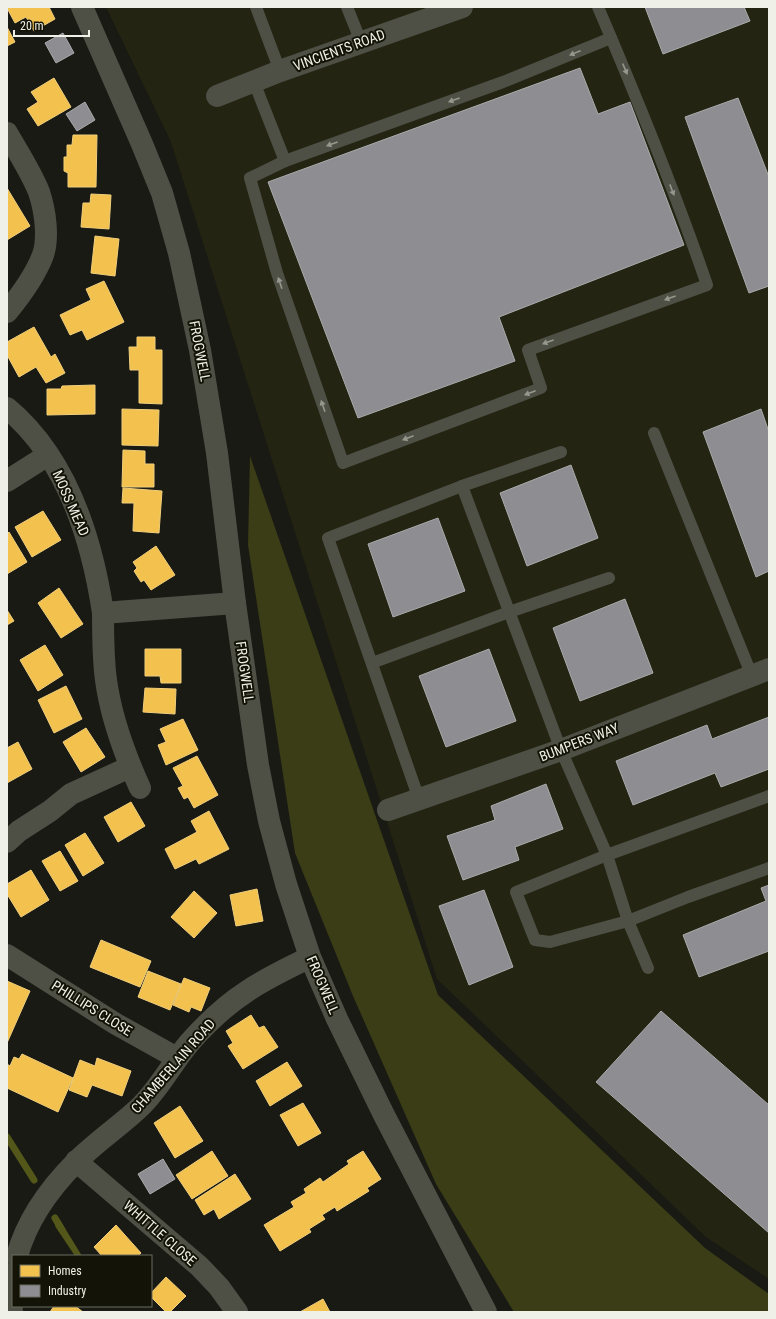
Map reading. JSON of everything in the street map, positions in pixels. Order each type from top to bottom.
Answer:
[{"type":"street","name":"FROGWELL","points":[[82,7],[162,192],[179,253],[200,350],[217,453],[235,603],[258,765],[268,816],[286,884],[310,957],[337,1019],[360,1068],[486,1312]]},
{"type":"street","name":"VINCIENTS ROAD","points":[[217,96],[280,71],[462,7]]},
{"type":"street","points":[[7,312],[17,300],[38,266],[43,254],[45,233],[44,212],[39,193],[8,136]]},
{"type":"street","name":"MOSS MEAD","points":[[7,408],[27,427],[48,455],[69,492],[85,533],[96,572],[102,613],[106,683],[115,720],[130,767],[140,788]]},
{"type":"street","points":[[7,481],[48,455]]},
{"type":"street","points":[[102,613],[235,603]]},
{"type":"street","name":"BUMPERS WAY","points":[[388,810],[561,750],[760,673]]},
{"type":"street","points":[[10,833],[45,815],[71,794],[130,767]]},
{"type":"street","name":"PHILLIPS CLOSE","points":[[7,955],[116,1024],[177,1058]]},
{"type":"street","name":"CHAMBERLAIN ROAD","points":[[17,1255],[31,1223],[57,1183],[76,1161],[141,1106],[162,1082],[177,1058],[202,1029],[245,993],[257,985],[310,957]]},
{"type":"street","name":"WHITTLE CLOSE","points":[[76,1161],[199,1266],[219,1287],[237,1312]]},
{"type":"street","points":[[12,1286],[12,1312]]},
{"type":"lane","points":[[256,7],[280,71]]},
{"type":"lane","points":[[347,7],[361,42]]},
{"type":"lane","points":[[598,7],[631,83],[690,236],[707,285],[528,350],[541,388],[343,463],[277,273],[250,178],[285,161],[503,82],[611,38]]},
{"type":"lane","points":[[254,82],[285,161]]},
{"type":"lane","points":[[654,433],[760,673]]},
{"type":"lane","points":[[419,799],[328,538],[462,486],[562,452]]},
{"type":"lane","points":[[462,486],[561,750],[606,855],[628,921],[648,968]]},
{"type":"lane","points":[[372,663],[510,612],[609,578]]},
{"type":"lane","points":[[769,796],[606,855],[516,892],[535,940],[550,942],[628,921],[688,897],[769,868]]},
{"type":"shaded area","points":[[106,7],[769,7],[769,1279],[706,1237],[437,979],[171,142]]},
{"type":"shaded area","points":[[250,456],[438,995],[705,1248],[769,1294],[769,1312],[514,1312],[436,1184],[353,996],[295,853],[248,545]]},
{"type":"shaded area","points":[[60,1220],[81,1255],[74,1255],[55,1226]]},
{"type":"building: Homes","points":[[49,7],[55,19],[34,31],[26,17],[15,23],[7,8]]},
{"type":"building: Homes","points":[[7,27],[15,42],[7,46]]},
{"type":"building: Homes","points":[[54,78],[71,107],[38,126],[27,109],[38,102],[31,92]]},
{"type":"building: Homes","points":[[73,135],[97,135],[96,187],[68,187],[68,173],[64,171],[64,157],[67,157],[67,145],[72,145]]},
{"type":"building: Homes","points":[[7,188],[30,226],[7,240]]},
{"type":"building: Homes","points":[[91,194],[111,195],[109,229],[81,227],[83,203],[90,203]]},
{"type":"building: Homes","points":[[95,236],[119,239],[115,276],[91,273]]},
{"type":"building: Homes","points":[[104,281],[124,322],[87,340],[82,330],[70,335],[60,315],[91,300],[86,289]]},
{"type":"building: Homes","points":[[34,327],[51,357],[55,354],[65,373],[46,383],[36,367],[19,377],[7,355],[7,342]]},
{"type":"building: Homes","points":[[137,337],[155,337],[155,350],[162,350],[162,404],[139,403],[139,370],[130,370],[129,347],[137,347]]},
{"type":"building: Homes","points":[[95,385],[95,414],[47,415],[47,389],[61,389],[62,386]]},
{"type":"building: Homes","points":[[122,409],[159,410],[158,446],[122,445]]},
{"type":"building: Homes","points":[[123,450],[145,451],[145,464],[154,464],[154,487],[122,487]]},
{"type":"building: Homes","points":[[123,488],[162,491],[159,533],[133,531],[134,503],[122,503]]},
{"type":"building: Homes","points":[[43,511],[61,540],[32,557],[15,527]]},
{"type":"building: Homes","points":[[9,532],[27,562],[7,574],[7,534]]},
{"type":"building: Homes","points":[[156,546],[175,575],[151,590],[144,580],[141,582],[134,571],[137,568],[133,562]]},
{"type":"building: Homes","points":[[59,588],[83,624],[61,638],[38,603]]},
{"type":"building: Homes","points":[[7,610],[14,621],[7,625]]},
{"type":"building: Homes","points":[[45,645],[63,675],[38,691],[20,660]]},
{"type":"building: Homes","points":[[145,649],[181,649],[181,683],[161,683],[160,676],[145,676]]},
{"type":"building: Homes","points":[[66,686],[82,719],[54,733],[38,700]]},
{"type":"building: Homes","points":[[145,688],[176,689],[175,714],[143,712]]},
{"type":"building: Homes","points":[[183,719],[198,750],[166,765],[158,745],[166,742],[160,729]]},
{"type":"building: Homes","points":[[86,728],[105,757],[81,772],[63,742]]},
{"type":"building: Homes","points":[[18,742],[32,769],[7,783],[7,748]]},
{"type":"building: Homes","points":[[197,756],[218,795],[194,808],[188,797],[184,799],[178,788],[183,786],[173,768]]},
{"type":"building: Homes","points":[[131,802],[145,826],[118,842],[104,817]]},
{"type":"building: Homes","points":[[209,811],[229,849],[199,864],[196,859],[175,869],[165,849],[197,832],[191,821]]},
{"type":"building: Homes","points":[[85,833],[104,863],[83,876],[65,845]]},
{"type":"building: Homes","points":[[60,851],[78,881],[60,891],[42,861]]},
{"type":"building: Homes","points":[[31,870],[49,900],[21,917],[7,894],[7,884]]},
{"type":"building: Homes","points":[[257,889],[263,921],[236,926],[230,895]]},
{"type":"building: Homes","points":[[194,891],[217,913],[194,938],[171,917]]},
{"type":"building: Homes","points":[[101,940],[151,961],[140,987],[90,967]]},
{"type":"building: Homes","points":[[148,971],[181,984],[170,1010],[138,997]]},
{"type":"building: Homes","points":[[184,978],[210,988],[201,1011],[191,1007],[189,1012],[173,1005]]},
{"type":"building: Homes","points":[[7,981],[30,991],[7,1043]]},
{"type":"building: Homes","points":[[251,1015],[259,1028],[264,1026],[278,1047],[243,1069],[228,1046],[233,1043],[226,1031]]},
{"type":"building: Homes","points":[[22,1054],[73,1078],[58,1112],[7,1088],[7,1064],[10,1066],[14,1057],[19,1059]]},
{"type":"building: Homes","points":[[97,1058],[131,1071],[122,1096],[92,1085],[87,1097],[69,1090],[80,1060],[95,1066]]},
{"type":"building: Homes","points":[[287,1062],[302,1086],[270,1106],[256,1081]]},
{"type":"building: Homes","points":[[303,1103],[321,1133],[298,1146],[280,1115]]},
{"type":"building: Homes","points":[[180,1106],[203,1141],[175,1158],[154,1123]]},
{"type":"building: Homes","points":[[212,1151],[228,1176],[192,1199],[176,1175]]},
{"type":"building: Homes","points":[[363,1151],[381,1179],[367,1188],[369,1191],[337,1211],[335,1207],[322,1215],[325,1219],[309,1229],[311,1232],[280,1251],[264,1225],[294,1207],[291,1202],[306,1193],[304,1189],[320,1178],[323,1182],[349,1164],[347,1161]]},
{"type":"building: Homes","points":[[235,1174],[251,1199],[219,1219],[214,1209],[204,1215],[195,1200]]},
{"type":"building: Homes","points":[[116,1225],[141,1253],[139,1255],[101,1255],[94,1247]]},
{"type":"building: Homes","points":[[166,1277],[186,1296],[170,1312],[166,1312],[152,1298],[152,1292]]},
{"type":"building: Homes","points":[[323,1299],[330,1312],[300,1312]]},
{"type":"building: Homes","points":[[53,1307],[76,1307],[83,1312],[50,1312]]},
{"type":"building: Industry","points":[[645,7],[744,7],[750,21],[663,54]]},
{"type":"building: Industry","points":[[63,33],[74,53],[56,63],[45,43]]},
{"type":"building: Industry","points":[[580,68],[598,114],[630,102],[684,245],[499,317],[515,361],[358,418],[268,182]]},
{"type":"building: Industry","points":[[738,98],[769,177],[769,286],[749,293],[685,117]]},
{"type":"building: Industry","points":[[85,102],[95,120],[77,131],[66,114]]},
{"type":"building: Industry","points":[[761,409],[769,432],[769,571],[756,577],[703,432]]},
{"type":"building: Industry","points":[[571,465],[598,538],[527,566],[500,493]]},
{"type":"building: Industry","points":[[438,518],[465,591],[393,617],[368,544]]},
{"type":"building: Industry","points":[[625,599],[653,673],[580,701],[553,628]]},
{"type":"building: Industry","points":[[489,649],[516,721],[446,747],[419,676]]},
{"type":"building: Industry","points":[[769,717],[769,769],[721,787],[715,773],[633,805],[616,761],[707,725],[712,739]]},
{"type":"building: Industry","points":[[546,784],[563,829],[515,847],[519,860],[463,880],[447,836],[495,820],[491,806]]},
{"type":"building: Industry","points":[[769,885],[769,951],[699,977],[683,935],[766,901],[761,888]]},
{"type":"building: Industry","points":[[484,890],[513,967],[469,985],[439,906]]},
{"type":"building: Industry","points":[[661,1011],[769,1105],[769,1233],[596,1082]]},
{"type":"building: Industry","points":[[163,1159],[175,1179],[150,1194],[138,1174]]},
{"type":"waterway","points":[[7,1137],[34,1180]]},
{"type":"waterway","points":[[55,1218],[62,1230]]}]
